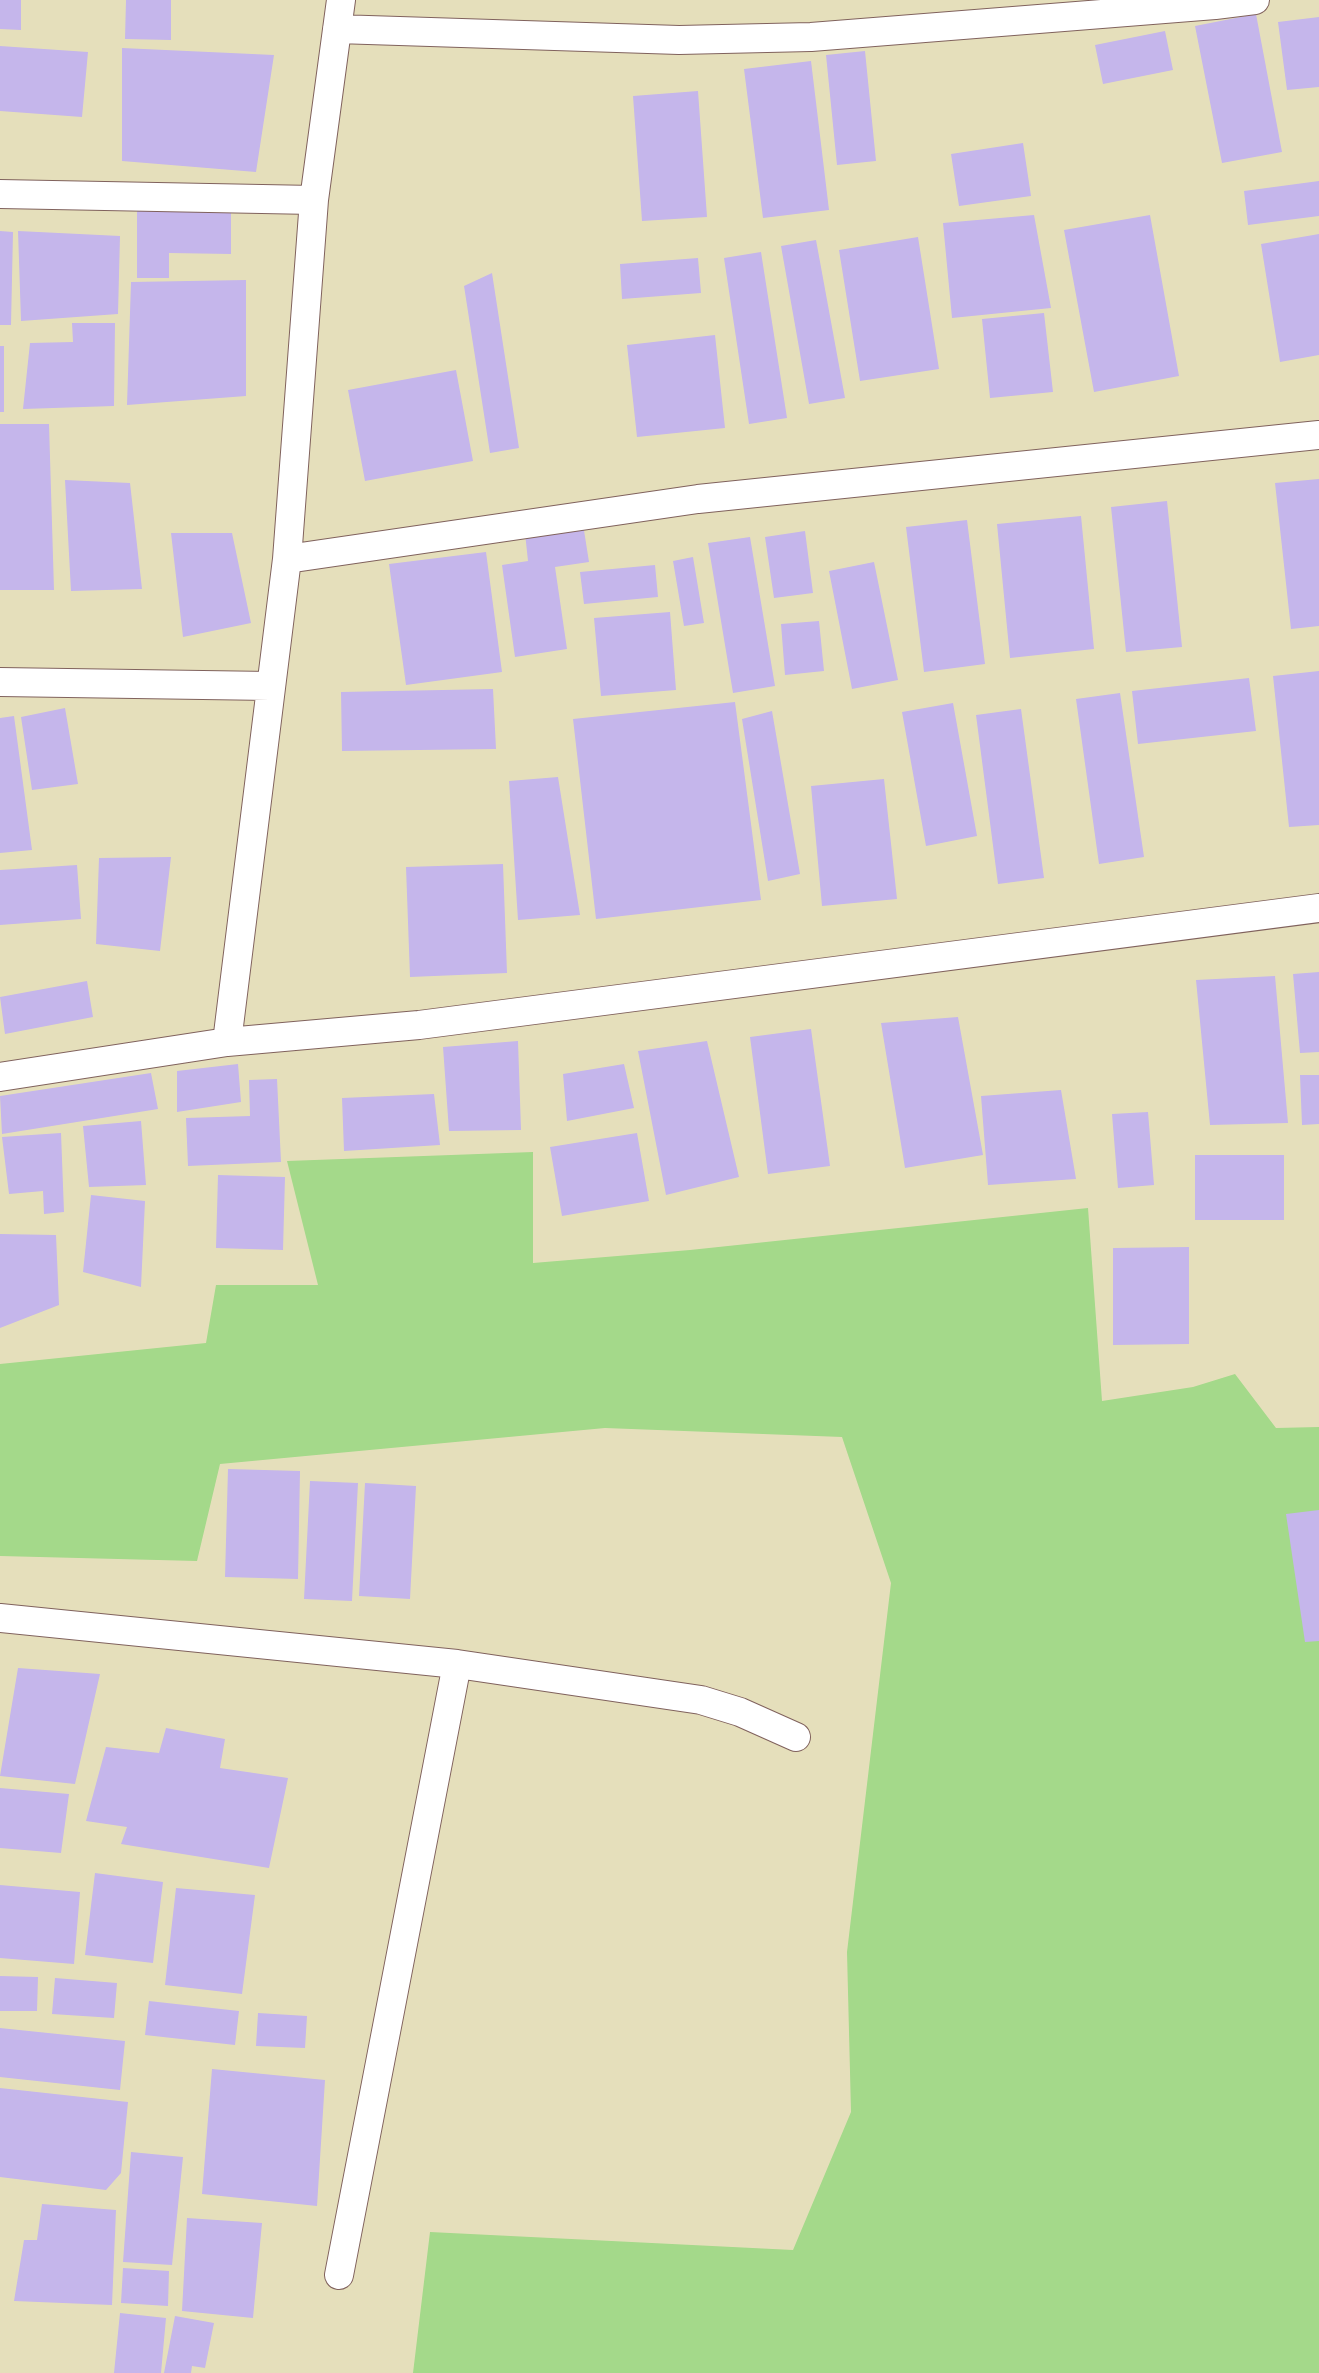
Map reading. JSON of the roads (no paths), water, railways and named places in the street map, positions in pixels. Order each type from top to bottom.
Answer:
[{"type":"street","points":[[227,1042],[286,559],[314,200],[341,0]]},
{"type":"street","points":[[337,29],[679,40],[811,37],[1215,5],[1255,0]]},
{"type":"street","points":[[0,194],[314,200]]},
{"type":"street","points":[[286,559],[698,499],[1319,435]]},
{"type":"street","points":[[0,682],[270,686]]},
{"type":"street","points":[[0,1077],[227,1042],[418,1024],[1319,908]]},
{"type":"street","points":[[0,1618],[457,1664],[702,1700],[740,1712],[796,1737]]},
{"type":"street","points":[[338,2275],[457,1664]]}]
